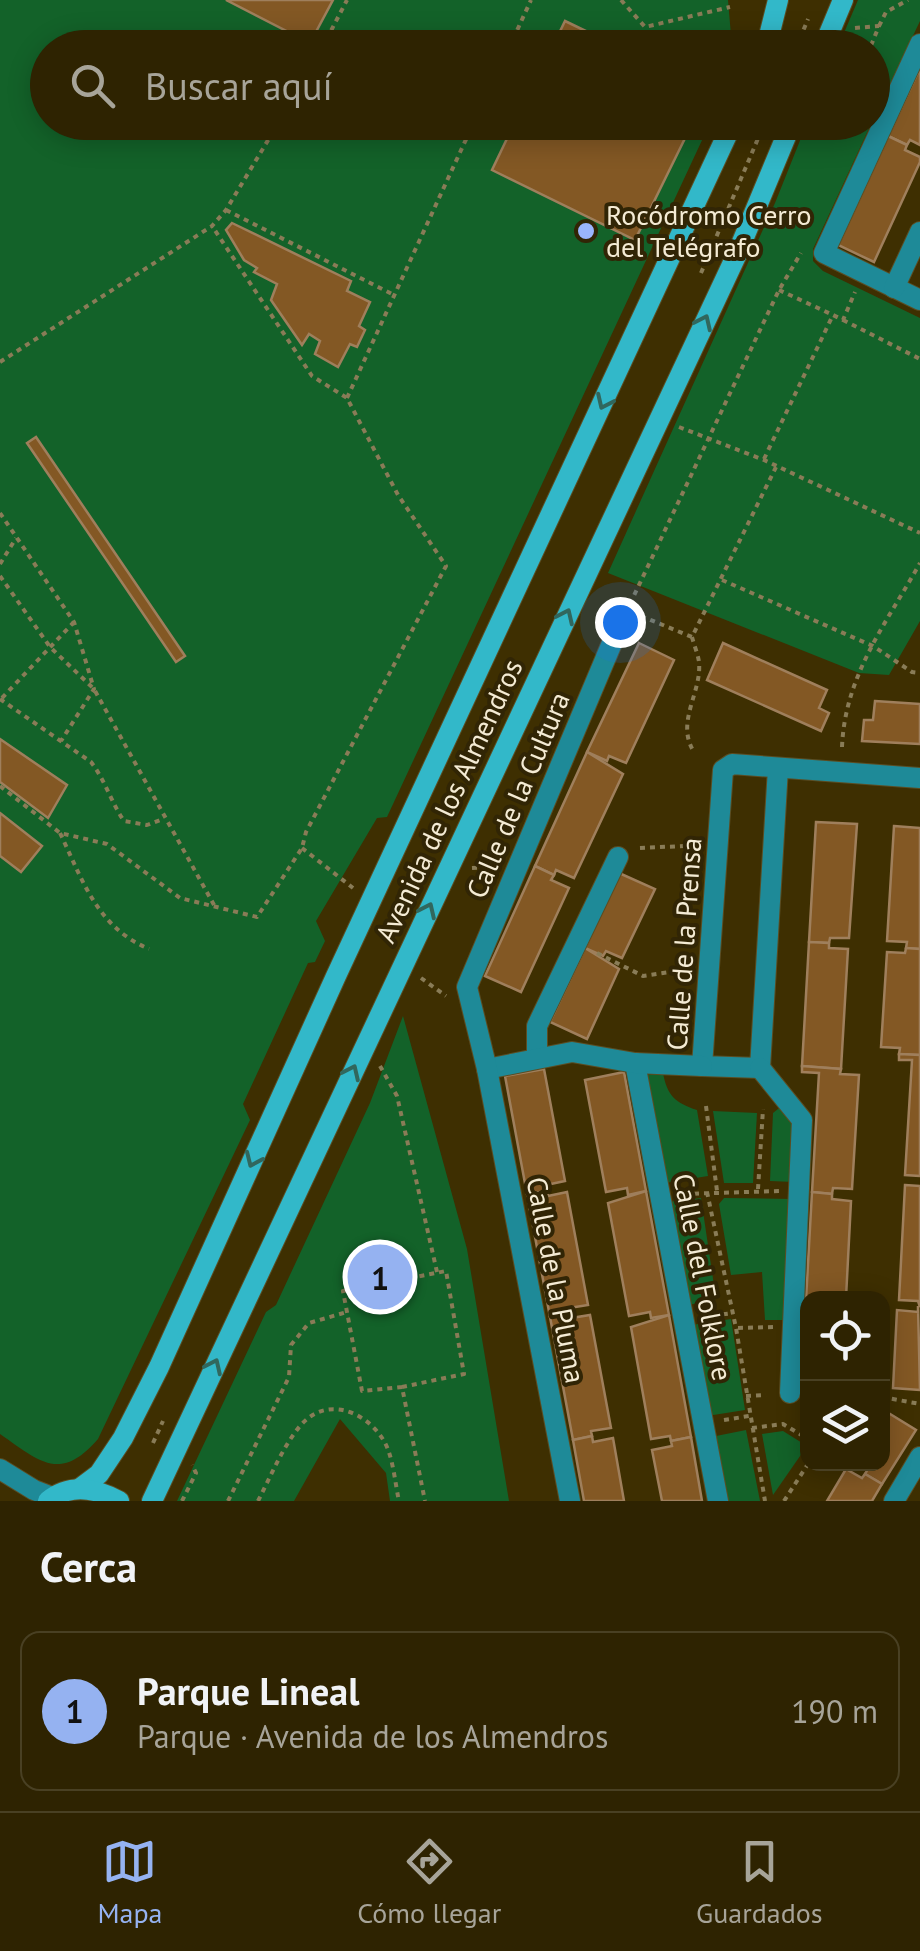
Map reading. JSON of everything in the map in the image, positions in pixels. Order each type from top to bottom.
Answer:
[{"type":"main road","points":[[770,30],[778,0]]},
{"type":"main road","points":[[834,30],[843,0]]},
{"type":"main road","name":"Avenida de los Almendros","points":[[79,1488],[99,1474],[115,1450],[159,1367],[336,976],[726,140]]},
{"type":"main road","name":"Avenida de los Almendros","points":[[152,1501],[728,271],[784,140]]},
{"type":"main road","points":[[50,1499],[79,1488],[119,1501]]},
{"type":"street","points":[[890,108],[920,44]]},
{"type":"street","points":[[875,140],[825,248],[828,258],[920,300]]},
{"type":"street","points":[[894,288],[920,232]]},
{"type":"street","name":"Calle de la Cultura","points":[[459,993],[620,624]]},
{"type":"street","name":"Calle de la Prensa","points":[[760,1068],[702,1066],[722,770],[732,764],[778,768]]},
{"type":"street","points":[[790,1393],[802,1120],[760,1068],[778,768],[920,778]]},
{"type":"street","points":[[538,1057],[537,1026],[618,857]]},
{"type":"street","name":"Calle de la Pluma","points":[[459,993],[487,1068],[570,1501]]},
{"type":"street","points":[[487,1068],[572,1052],[635,1063],[702,1066]]},
{"type":"street","name":"Calle del Folklore","points":[[635,1063],[718,1501]]},
{"type":"street","points":[[894,1501],[920,1457]]},
{"type":"street","points":[[0,1469],[50,1499]]},
{"type":"path","points":[[332,30],[348,0]]},
{"type":"path","points":[[516,30],[530,0]]},
{"type":"path","points":[[621,0],[645,27],[730,8]]},
{"type":"path","points":[[877,30],[886,12],[908,0]]},
{"type":"path","points":[[803,30],[808,18],[826,30]]},
{"type":"path","points":[[859,30],[879,26]]},
{"type":"path","points":[[0,362],[212,226],[268,140]]},
{"type":"path","points":[[347,398],[466,140]]},
{"type":"path","points":[[226,210],[394,295]]},
{"type":"path","points":[[0,786],[60,833],[107,844],[180,898],[257,917],[302,848],[306,832],[446,566],[398,495],[347,398],[312,376],[212,226]]},
{"type":"path","points":[[692,637],[627,610],[779,290],[804,248]]},
{"type":"path","points":[[843,320],[863,274]]},
{"type":"path","points":[[779,290],[920,359]]},
{"type":"path","points":[[764,460],[833,315]]},
{"type":"path","points":[[675,425],[764,460],[920,532]]},
{"type":"path","points":[[694,752],[685,730],[699,661],[692,637],[776,467]]},
{"type":"path","points":[[0,513],[74,622],[94,689],[215,907]]},
{"type":"path","points":[[0,564],[16,537]]},
{"type":"path","points":[[842,747],[843,719],[861,662],[920,563]]},
{"type":"path","points":[[0,576],[50,647],[94,689]]},
{"type":"path","points":[[722,580],[874,646],[912,672],[920,672]]},
{"type":"path","points":[[74,622],[0,699],[91,762],[102,775],[110,800],[124,821],[147,825],[166,818]]},
{"type":"path","points":[[61,741],[94,689]]},
{"type":"path","points":[[60,833],[94,904],[125,939],[149,949]]},
{"type":"path","points":[[618,857],[630,848],[684,846]]},
{"type":"path","points":[[302,848],[357,890]]},
{"type":"path","points":[[576,943],[644,976],[677,971]]},
{"type":"path","points":[[416,975],[459,993]]},
{"type":"path","points":[[378,1062],[397,1096],[437,1272]]},
{"type":"path","points":[[706,1106],[717,1192]]},
{"type":"path","points":[[758,1191],[763,1109]]},
{"type":"path","points":[[707,1192],[736,1328],[765,1501]]},
{"type":"path","points":[[660,1197],[707,1192],[799,1192]]},
{"type":"path","points":[[446,1271],[464,1374],[402,1388],[362,1392],[347,1312],[343,1290],[446,1271]]},
{"type":"path","points":[[228,1501],[288,1377],[292,1346],[309,1323],[347,1312]]},
{"type":"path","points":[[684,1320],[733,1313]]},
{"type":"path","points":[[736,1328],[793,1326]]},
{"type":"path","points":[[402,1388],[424,1501]]},
{"type":"path","points":[[890,1398],[920,1404]]},
{"type":"path","points":[[258,1501],[302,1424],[317,1413],[338,1408],[359,1413],[385,1442],[399,1501]]},
{"type":"path","points":[[751,1428],[783,1424],[800,1434]]},
{"type":"path","points":[[182,1501],[196,1473],[190,1464]]},
{"type":"path","points":[[784,1501],[803,1471]]},
{"type":"green space","points":[[0,0],[728,0],[731,30],[30,30],[30,140],[702,140],[387,817],[377,818],[316,921],[325,941],[315,962],[308,963],[243,1104],[250,1120],[98,1439],[84,1453],[61,1464],[38,1459],[0,1434]]},
{"type":"green space","points":[[858,0],[920,0],[920,21],[890,84],[890,30],[845,30]]},
{"type":"green space","points":[[800,140],[864,140],[813,249],[813,261],[823,271],[920,318],[920,621],[889,675],[859,673],[608,573]]},
{"type":"green space","points":[[403,1016],[467,1249],[509,1501],[390,1501],[386,1473],[340,1419],[294,1501],[177,1501],[266,1312],[276,1305],[370,1103]]},
{"type":"green space","points":[[663,1073],[673,1097],[697,1110],[708,1176],[665,1183],[646,1075]]},
{"type":"green space","points":[[783,1105],[797,1123],[794,1182],[770,1181],[773,1113]]},
{"type":"green space","points":[[713,1111],[757,1113],[753,1183],[724,1183]]},
{"type":"green space","points":[[701,1198],[716,1299],[689,1305],[668,1202]]},
{"type":"green space","points":[[724,1198],[793,1199],[788,1320],[765,1320],[762,1272],[731,1275],[719,1204]]},
{"type":"green space","points":[[731,1319],[745,1410],[707,1416],[692,1325]]},
{"type":"green space","points":[[746,1430],[760,1501],[723,1501],[711,1437]]},
{"type":"green space","points":[[783,1431],[800,1442],[800,1456],[773,1495],[762,1434]]},
{"type":"building","points":[[226,0],[333,0],[317,30],[285,30]]},
{"type":"building","points":[[565,21],[584,30],[561,30]]},
{"type":"building","points":[[920,68],[920,145],[910,140],[907,145],[890,137]]},
{"type":"building","points":[[890,137],[907,145],[905,150],[920,157],[920,162],[874,262],[838,245],[886,140]]},
{"type":"building","points":[[506,140],[684,140],[635,240],[492,170]]},
{"type":"building","points":[[232,223],[351,281],[347,291],[370,302],[359,326],[365,330],[357,347],[350,344],[338,367],[315,354],[320,341],[309,334],[302,345],[271,300],[277,284],[254,272],[257,268],[244,260],[226,230]]},
{"type":"building","points":[[36,437],[185,656],[176,662],[27,443]]},
{"type":"building","points":[[639,643],[674,660],[626,763],[609,756],[607,761],[587,752]]},
{"type":"building","points":[[723,643],[827,690],[819,708],[829,713],[821,731],[707,680]]},
{"type":"building","points":[[875,701],[920,704],[920,744],[862,741],[864,720],[873,720]]},
{"type":"building","points":[[0,739],[67,785],[48,818],[0,782]]},
{"type":"building","points":[[587,752],[623,774],[574,878],[556,870],[554,875],[535,866]]},
{"type":"building","points":[[0,813],[42,846],[21,872],[0,856]]},
{"type":"building","points":[[816,822],[857,824],[849,938],[830,938],[829,943],[809,942]]},
{"type":"building","points":[[894,826],[920,828],[920,949],[906,948],[907,942],[887,941]]},
{"type":"building","points":[[535,866],[554,875],[551,880],[569,888],[521,992],[485,976]]},
{"type":"building","points":[[619,873],[655,889],[622,958],[606,951],[603,956],[585,948]]},
{"type":"building","points":[[809,942],[848,949],[841,1069],[802,1066]]},
{"type":"building","points":[[585,948],[619,969],[587,1039],[550,1022]]},
{"type":"building","points":[[906,948],[920,949],[920,1055],[899,1054],[900,1048],[881,1047],[887,952],[905,953]]},
{"type":"building","points":[[899,1054],[920,1055],[920,1176],[905,1175],[912,1060],[899,1060]]},
{"type":"building","points":[[802,1066],[841,1069],[840,1074],[859,1075],[852,1189],[833,1188],[832,1194],[812,1192],[819,1073],[802,1072]]},
{"type":"building","points":[[544,1069],[565,1181],[546,1185],[547,1191],[527,1194],[505,1076]]},
{"type":"building","points":[[624,1072],[646,1191],[628,1195],[627,1188],[606,1192],[585,1080]]},
{"type":"building","points":[[905,1185],[920,1186],[920,1307],[918,1301],[899,1300]]},
{"type":"building","points":[[547,1191],[548,1196],[567,1192],[588,1305],[550,1317],[527,1194]]},
{"type":"building","points":[[646,1191],[669,1315],[651,1318],[650,1312],[629,1316],[608,1203]]},
{"type":"building","points":[[812,1192],[851,1201],[846,1291],[806,1291]]},
{"type":"building","points":[[918,1306],[920,1390],[893,1388],[897,1310],[918,1312]]},
{"type":"building","points":[[570,1313],[571,1318],[590,1315],[611,1428],[591,1431],[592,1436],[573,1440],[550,1317]]},
{"type":"building","points":[[669,1315],[691,1437],[671,1441],[670,1436],[651,1439],[631,1327]]},
{"type":"building","points":[[890,1414],[916,1430],[882,1484],[865,1474],[890,1471]]},
{"type":"building","points":[[592,1436],[593,1442],[613,1438],[624,1501],[584,1501],[573,1440]]},
{"type":"building","points":[[691,1437],[702,1501],[662,1501],[652,1450]]},
{"type":"building","points":[[845,1471],[862,1478],[865,1474],[882,1484],[872,1501],[827,1501]]},
{"type":"place","name":"Rocódromo Cerro del Telégrafo","points":[[586,231]]},
{"type":"place","name":"Parque Lineal","points":[[380,1277]]}]
